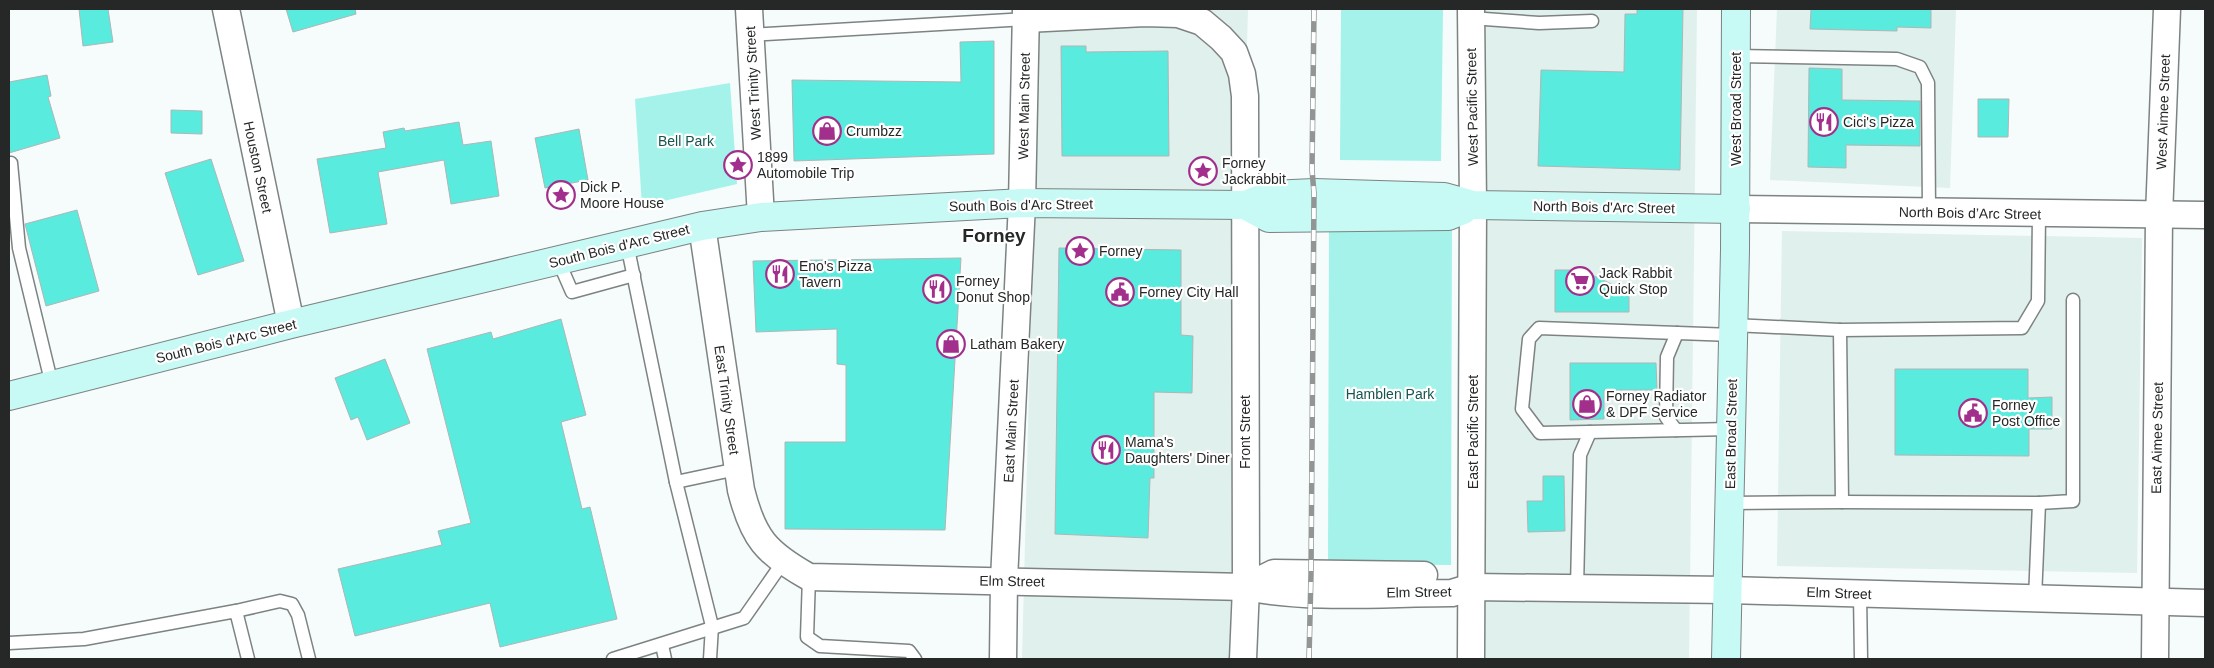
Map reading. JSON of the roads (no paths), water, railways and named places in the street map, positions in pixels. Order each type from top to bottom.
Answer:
[{"type":"main road","name":"West Broad Street","points":[[1736,9],[1736,209]]},
{"type":"main road","name":"South Bois d'Arc Street","points":[[9,396],[290,324],[558,260],[702,226],[761,217],[1022,203],[1245,205],[1269,218],[1313,205]]},
{"type":"main road","name":"North Bois d'Arc Street","points":[[1313,205],[1448,216],[1473,205],[1736,209]]},
{"type":"main road","name":"East Broad Street","points":[[1726,659],[1736,209]]},
{"type":"street","name":"Houston Street","points":[[226,9],[290,324]]},
{"type":"street","name":"West Trinity Street","points":[[749,9],[761,217]]},
{"type":"street","name":"West Aimee Street","points":[[2159,216],[2167,9]]},
{"type":"street","name":"Front Street","points":[[1026,14],[1145,12],[1178,14],[1202,22],[1221,38],[1234,52],[1242,74],[1245,205],[1246,587],[1243,659]]},
{"type":"street","name":"West Main Street","points":[[1022,203],[1026,14]]},
{"type":"street","name":"West Pacific Street","points":[[1471,14],[1473,205]]},
{"type":"street","name":"East Main Street","points":[[1002,659],[1022,203]]},
{"type":"street","name":"East Pacific Street","points":[[1472,659],[1473,205]]},
{"type":"street","name":"North Bois d’Arc Street","points":[[1736,209],[2159,216],[2205,215]]},
{"type":"street","name":"East Aimee Street","points":[[2155,659],[2159,216]]},
{"type":"street","name":"East Trinity Street","points":[[702,226],[743,499],[753,528],[767,549],[783,562]]},
{"type":"street","points":[[783,562],[809,578]]},
{"type":"street","name":"Elm Street","points":[[809,578],[1004,580],[1246,587],[1265,591],[1311,593],[1452,593],[1472,587],[1577,588],[1728,590],[2205,603]]},
{"type":"lane","points":[[750,36],[1026,14]]},
{"type":"lane","points":[[1471,14],[1504,15],[1539,22],[1592,21]]},
{"type":"lane","points":[[1736,56],[1897,59],[1920,67],[1928,83],[1929,212]]},
{"type":"lane","points":[[11,163],[19,248],[52,385]]},
{"type":"lane","points":[[1732,429],[1540,433],[1522,409],[1529,339],[1538,328],[1677,333],[1733,330],[2022,328],[2038,301],[2039,214]]},
{"type":"lane","points":[[627,244],[676,482],[712,626],[710,659]]},
{"type":"lane","points":[[558,260],[572,292],[634,275]]},
{"type":"lane","points":[[1730,503],[2039,503],[2073,501],[2073,300]]},
{"type":"lane","points":[[1840,330],[1842,502]]},
{"type":"lane","points":[[1676,430],[1666,416],[1666,357],[1677,333]]},
{"type":"lane","points":[[1577,588],[1580,455],[1590,432]]},
{"type":"lane","points":[[676,482],[737,469]]},
{"type":"lane","points":[[2035,599],[2039,503]]},
{"type":"lane","points":[[613,659],[662,645],[712,626],[744,618],[783,562]]},
{"type":"lane","points":[[809,578],[807,637],[820,646],[910,651],[915,659]]},
{"type":"lane","points":[[1860,594],[1861,659]]},
{"type":"lane","points":[[9,642],[84,639],[280,601],[292,604],[298,615],[309,659]]},
{"type":"lane","points":[[236,611],[248,659]]},
{"type":"lane","points":[[662,645],[665,659]]},
{"type":"railway","points":[[1309,659],[1314,9]]},
{"type":"place","name":"Cici's Pizza","points":[[1824,122]]},
{"type":"place","name":"Crumbzz","points":[[827,131]]},
{"type":"place","name":"1899 Automobile Trip","points":[[738,165]]},
{"type":"place","name":"Forney Jackrabbit","points":[[1203,171]]},
{"type":"place","name":"Dick P. Moore House","points":[[561,195]]},
{"type":"place","name":"Forney","points":[[1080,251]]},
{"type":"place","name":"Eno's Pizza Tavern","points":[[780,274]]},
{"type":"place","name":"Jack Rabbit Quick Stop","points":[[1580,281]]},
{"type":"place","name":"Forney Donut Shop","points":[[937,289]]},
{"type":"place","name":"Forney City Hall","points":[[1120,292]]},
{"type":"place","name":"Latham Bakery","points":[[951,344]]},
{"type":"place","name":"Forney Radiator & DPF Service","points":[[1587,404]]},
{"type":"place","name":"Forney Post Office","points":[[1973,413]]},
{"type":"place","name":"Mama's Daughters' Diner","points":[[1106,450]]},
{"type":"district","name":"Forney","points":[[994,235]]},
{"type":"park label","name":"Bell Park","points":[[686,141]]},
{"type":"park label","name":"Hamblen Park","points":[[1390,394]]}]
